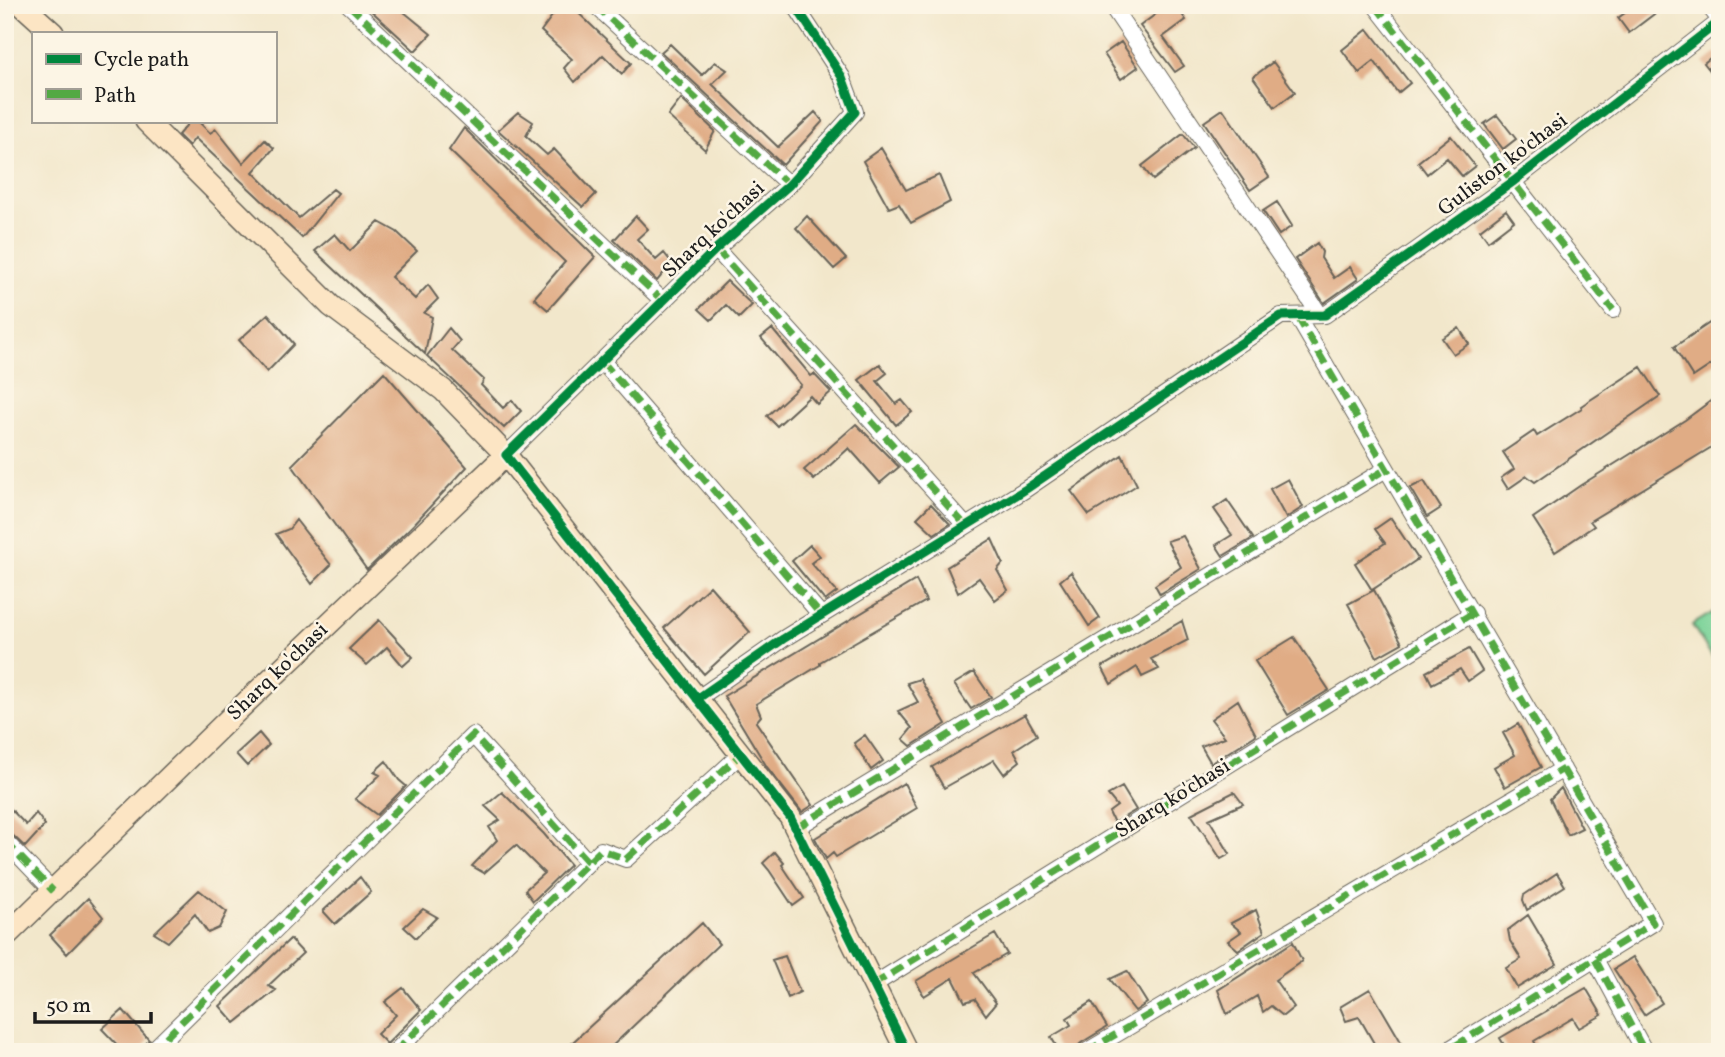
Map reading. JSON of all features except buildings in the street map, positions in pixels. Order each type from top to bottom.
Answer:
[{"type":"main road","points":[[22,5],[52,32]]},
{"type":"main road","points":[[147,122],[331,306],[443,390],[506,456],[790,817],[907,1052]]},
{"type":"main road","name":"Sharq ko'chasi","points":[[5,937],[246,702],[506,456]]},
{"type":"street","name":"Sharq ko'chasi","points":[[349,5],[663,301]]},
{"type":"street","name":"Sharq ko'chasi","points":[[595,5],[789,185]]},
{"type":"street","name":"Sharq ko'chasi","points":[[506,456],[716,249],[789,185],[855,112],[842,77],[795,5]]},
{"type":"street","points":[[1111,5],[1320,315]]},
{"type":"street","points":[[1375,5],[1613,310]]},
{"type":"street","name":"Guliston ko'chasi","points":[[696,699],[821,615],[1026,489],[1281,316],[1325,315],[1514,180],[1720,20],[1709,5]]},
{"type":"street","name":"Sharq ko'chasi","points":[[716,249],[966,526]]},
{"type":"street","points":[[1297,316],[1653,923],[1445,1052]]},
{"type":"street","points":[[602,361],[821,615]]},
{"type":"street","points":[[796,828],[1387,469]]},
{"type":"street","name":"Sharq ko'chasi","points":[[873,985],[1473,613]]},
{"type":"street","points":[[151,1052],[473,735],[588,862]]},
{"type":"street","points":[[395,1052],[601,850],[626,859],[741,754]]},
{"type":"street","points":[[1086,1052],[1563,769]]},
{"type":"street","points":[[5,841],[53,891]]},
{"type":"street","points":[[1595,959],[1646,1052]]},
{"type":"green space","points":[[1720,608],[1720,669],[1692,625]]},
{"type":"marked path","points":[[349,5],[663,301]]},
{"type":"marked path","points":[[595,5],[789,185]]},
{"type":"marked path","points":[[1375,5],[1613,310]]},
{"type":"marked path","points":[[1708,5],[1720,20]]},
{"type":"marked path","points":[[716,249],[966,526]]},
{"type":"marked path","points":[[1297,316],[1653,923],[1445,1052]]},
{"type":"marked path","points":[[602,361],[821,615]]},
{"type":"marked path","points":[[796,828],[1386,469]]},
{"type":"marked path","points":[[873,985],[1473,613]]},
{"type":"marked path","points":[[151,1052],[473,735],[588,862]]},
{"type":"marked path","points":[[395,1052],[601,850],[626,859],[741,754]]},
{"type":"marked path","points":[[1086,1052],[1563,769]]},
{"type":"marked path","points":[[5,841],[53,891]]},
{"type":"marked path","points":[[1595,959],[1645,1052]]},
{"type":"cycle path","points":[[795,5],[842,77],[855,112],[789,185],[716,249],[506,455],[790,817],[907,1052]]},
{"type":"cycle path","points":[[697,699],[783,639],[1026,489],[1281,316],[1325,315],[1514,181],[1720,21]]}]
